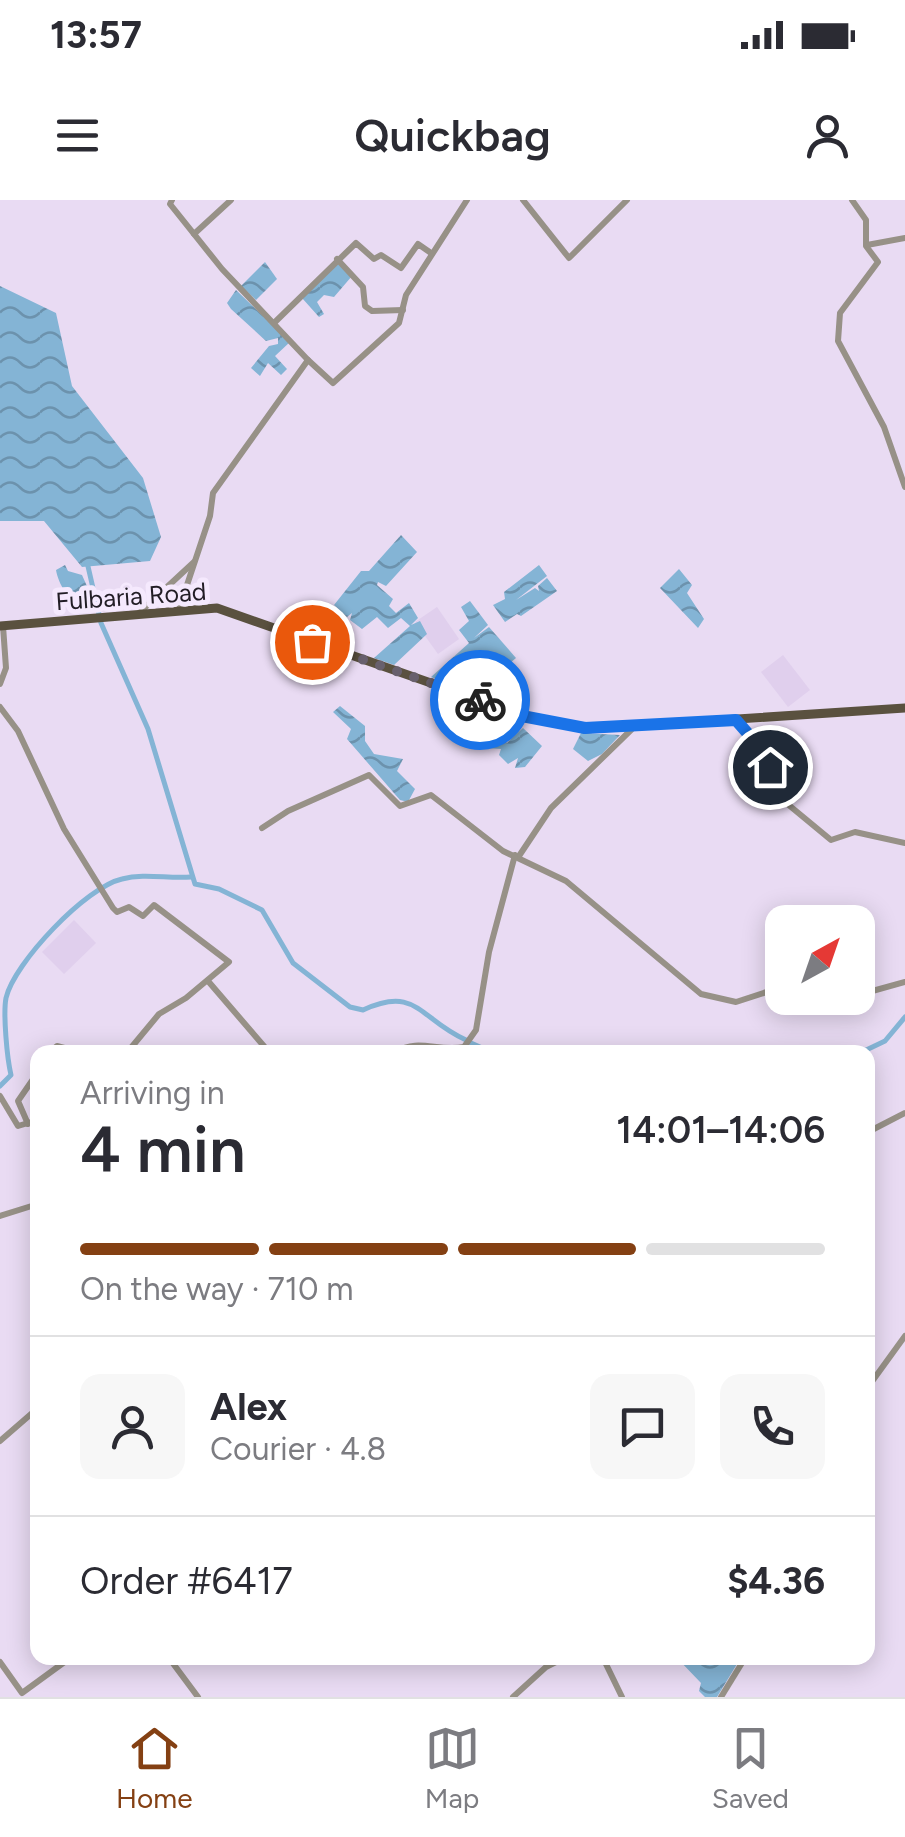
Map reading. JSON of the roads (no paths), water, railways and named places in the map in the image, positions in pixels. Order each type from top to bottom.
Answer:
[{"type":"main road","name":"Fulbaria Road","points":[[1,626],[217,608],[547,722],[632,729],[905,708]]},
{"type":"street","points":[[172,200],[170,204],[194,234],[333,383],[398,323],[406,295],[467,200]]},
{"type":"street","points":[[194,234],[231,200]]},
{"type":"street","points":[[523,200],[569,258],[626,200]]},
{"type":"street","points":[[852,200],[866,220],[866,246],[878,262],[840,314],[838,341],[884,428],[905,487]]},
{"type":"street","points":[[866,246],[905,238]]},
{"type":"street","points":[[274,323],[356,244],[374,259],[380,256],[401,268],[418,244],[431,253]]},
{"type":"street","points":[[337,259],[363,287],[365,306],[372,311],[403,310]]},
{"type":"street","points":[[178,609],[212,493],[308,360]]},
{"type":"street","points":[[140,612],[194,562]]},
{"type":"street","points":[[0,684],[6,668],[1,626]]},
{"type":"street","points":[[0,706],[18,731],[64,828],[113,908],[118,912],[129,907],[143,916],[154,906],[229,962],[208,982],[159,1014],[133,1045]]},
{"type":"street","points":[[736,720],[764,752],[779,797],[803,820],[831,840],[855,832],[905,843]]},
{"type":"street","points":[[469,1045],[517,856],[551,808],[632,729]]},
{"type":"street","points":[[262,828],[288,811],[369,775],[400,806],[431,795],[476,832],[566,880],[701,994],[736,1002],[765,993]]},
{"type":"street","points":[[208,982],[263,1045]]},
{"type":"street","points":[[875,990],[905,982]]},
{"type":"street","points":[[0,1096],[16,1124],[28,1124],[18,1101],[30,1084]]},
{"type":"street","points":[[875,1128],[905,1113]]},
{"type":"street","points":[[0,1216],[30,1207]]},
{"type":"street","points":[[875,1377],[905,1336]]},
{"type":"street","points":[[0,1441],[30,1415]]},
{"type":"street","points":[[0,1662],[22,1693],[60,1665]]},
{"type":"street","points":[[173,1665],[198,1697]]},
{"type":"street","points":[[513,1697],[550,1665]]},
{"type":"street","points":[[606,1665],[622,1697]]},
{"type":"street","points":[[721,1697],[741,1665]]},
{"type":"water","points":[[265,262],[277,279],[256,300],[241,286]]},
{"type":"water","points":[[336,262],[352,276],[334,297],[324,295],[317,302],[324,314],[319,317],[302,298]]},
{"type":"water","points":[[0,286],[56,313],[72,386],[143,478],[161,537],[150,561],[82,567],[44,521],[0,521]]},
{"type":"water","points":[[236,290],[290,342],[275,356],[287,369],[281,375],[268,363],[260,376],[251,368],[269,346],[278,344],[278,338],[266,341],[231,309],[227,303]]},
{"type":"water","points":[[401,535],[417,552],[386,586],[378,582],[377,585],[393,599],[389,606],[396,613],[409,603],[418,618],[411,625],[420,621],[427,634],[394,665],[374,658],[410,626],[401,618],[388,628],[377,617],[362,629],[350,620],[352,613],[347,617],[334,605],[361,571],[369,571]]},
{"type":"water","points":[[65,565],[68,571],[82,575],[90,593],[84,605],[70,597],[59,581],[56,570]]},
{"type":"water","points":[[539,565],[547,576],[516,600],[535,588],[539,591],[538,586],[547,578],[557,591],[521,616],[517,614],[505,622],[493,605],[505,599],[504,592]]},
{"type":"water","points":[[679,569],[692,585],[687,593],[704,619],[698,628],[660,588]]},
{"type":"water","points":[[470,601],[488,625],[474,638],[489,627],[516,658],[503,669],[496,665],[468,692],[458,687],[466,675],[453,686],[431,677],[469,643],[459,630],[469,621],[461,607]]},
{"type":"water","points":[[340,706],[365,726],[365,741],[374,754],[403,759],[397,771],[415,789],[408,802],[400,800],[347,739],[351,729],[333,712]]},
{"type":"water","points":[[523,728],[542,746],[525,767],[515,768],[518,758],[508,764],[499,755],[501,749],[486,748],[495,733],[507,743]]},
{"type":"water","points":[[581,733],[620,735],[602,754],[588,761],[573,749]]},
{"type":"water","points":[[684,1665],[736,1665],[717,1697],[705,1697],[699,1691],[701,1683]]},
{"type":"waterway","points":[[87,562],[101,623],[148,729],[195,884],[219,889],[262,910],[293,963],[350,1007],[363,1010],[381,1003],[407,1003],[466,1040]]},
{"type":"waterway","points":[[0,1086],[11,1075],[6,998],[22,966],[54,928],[90,896],[122,879],[191,877]]},
{"type":"waterway","points":[[875,1046],[885,1041],[905,1017]]},
{"type":"waterway","points":[[471,1043],[475,1045]]}]
